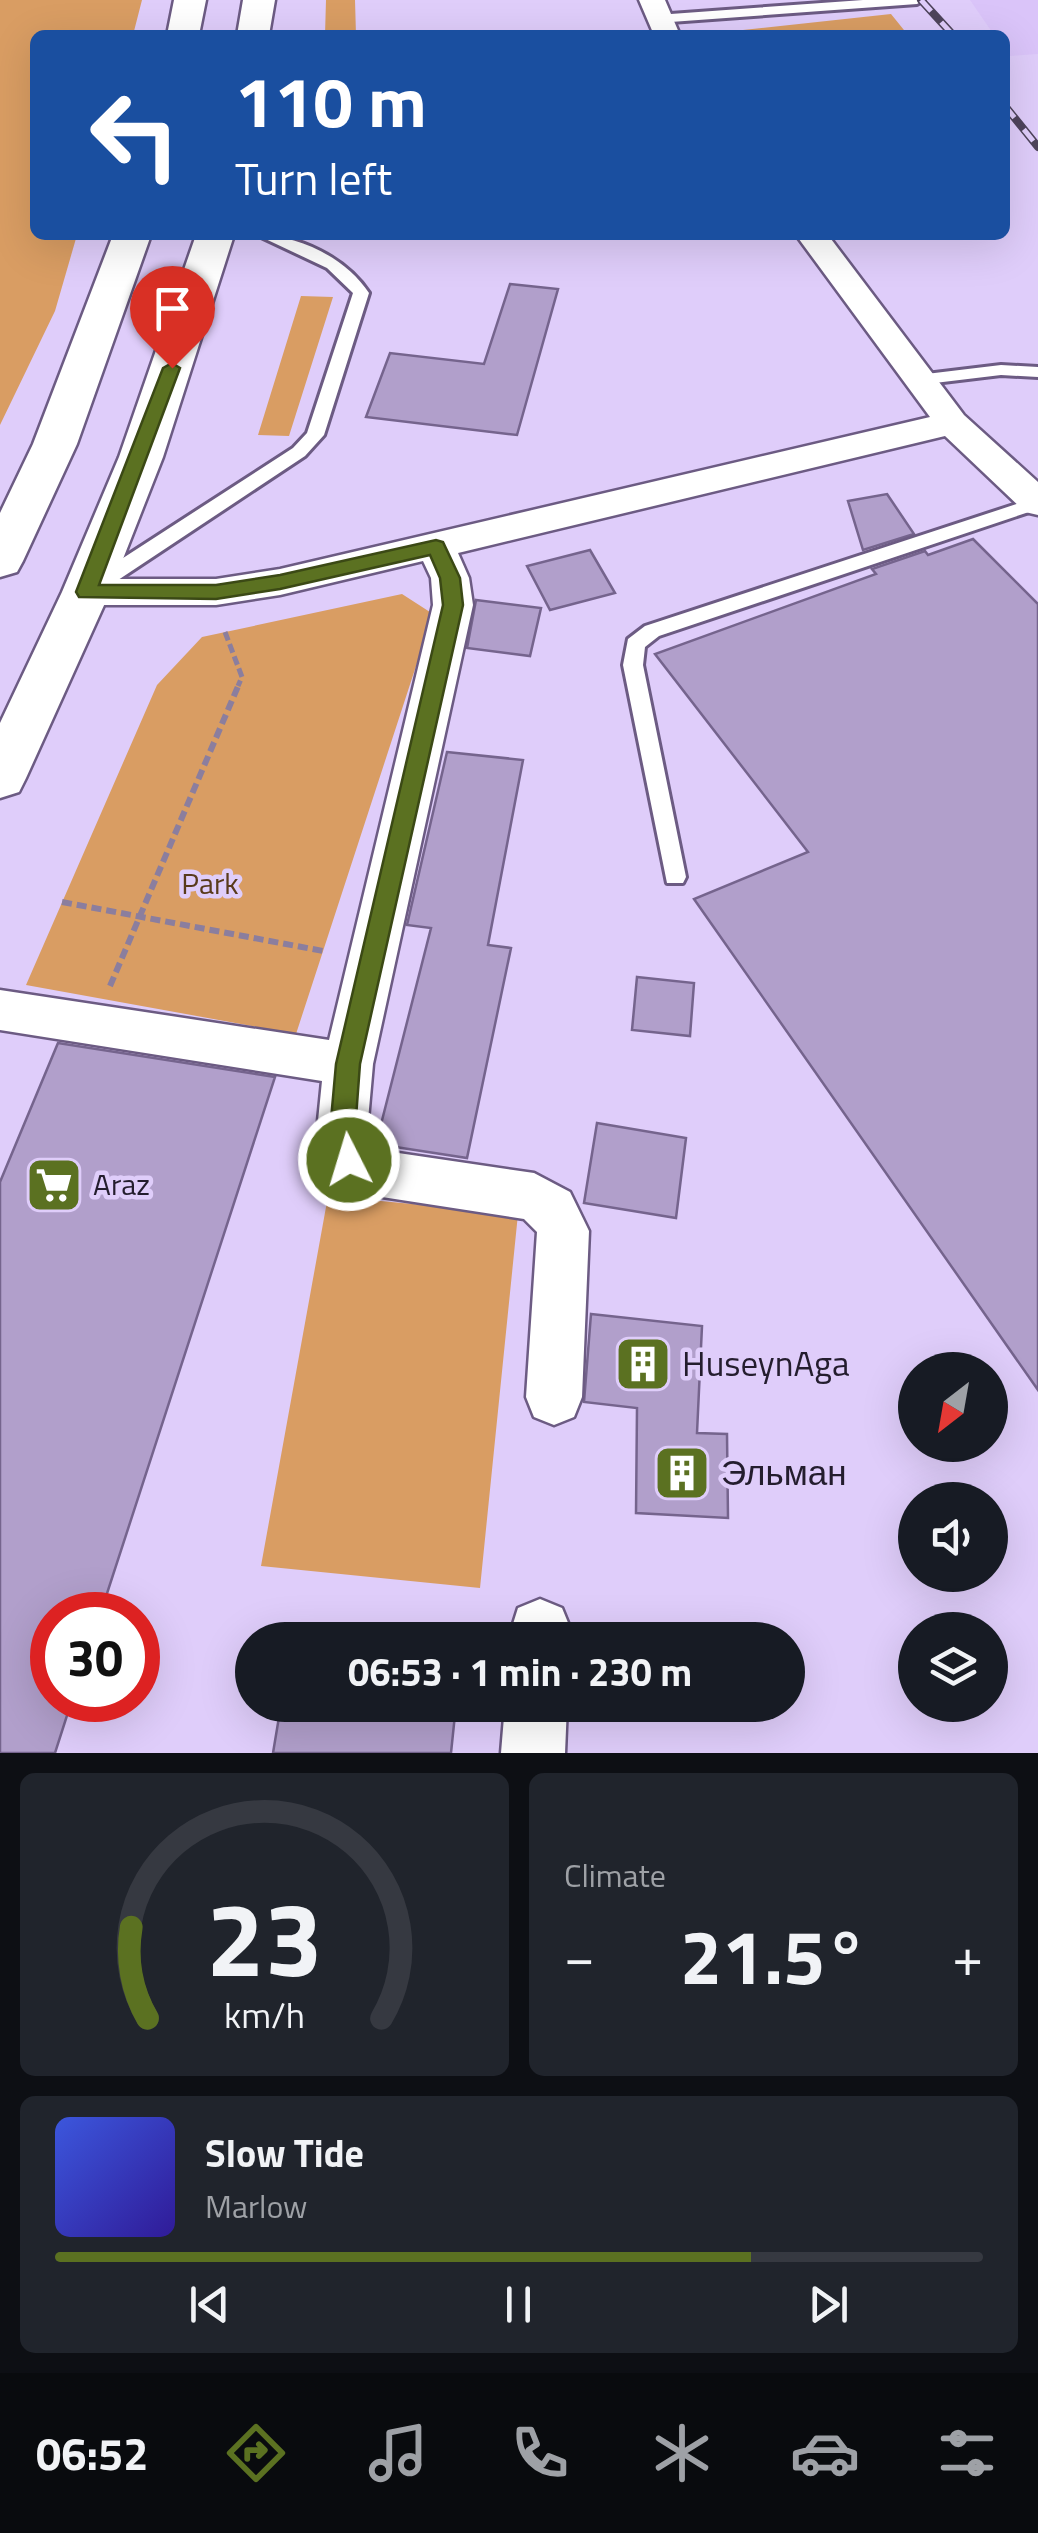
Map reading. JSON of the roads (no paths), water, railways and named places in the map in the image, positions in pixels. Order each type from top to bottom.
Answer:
[{"type":"highway","points":[[184,30],[190,0]]},
{"type":"highway","points":[[254,30],[259,0]]},
{"type":"highway","points":[[0,561],[56,444],[130,240]]},
{"type":"highway","points":[[0,778],[86,592],[141,457],[213,240]]},
{"type":"street","points":[[816,240],[952,423],[1038,503]]},
{"type":"street","points":[[86,592],[216,592],[280,582],[952,423]]},
{"type":"street","points":[[436,547],[450,578],[453,605],[348,1064],[342,1131],[349,1160],[369,1172],[534,1196],[552,1209],[563,1231],[554,1397]]},
{"type":"street","points":[[0,1010],[348,1064]]},
{"type":"street","points":[[533,1753],[535,1722]]},
{"type":"lane","points":[[659,18],[916,0]]},
{"type":"lane","points":[[86,592],[299,452],[316,435],[361,293],[355,280],[343,271],[275,240]]},
{"type":"lane","points":[[918,380],[1002,370],[1038,372]]},
{"type":"lane","points":[[675,877],[633,665],[634,644],[652,630],[1038,503]]},
{"type":"railway","points":[[921,0],[948,30]]},
{"type":"railway","points":[[1010,112],[1038,147]]},
{"type":"place","name":"Araz","points":[[54,1185]]},
{"type":"place","name":"HuseynAga","points":[[643,1364]]},
{"type":"place","name":"Эльман","points":[[682,1473]]},
{"type":"park label","name":"Park","points":[[210,884]]}]
